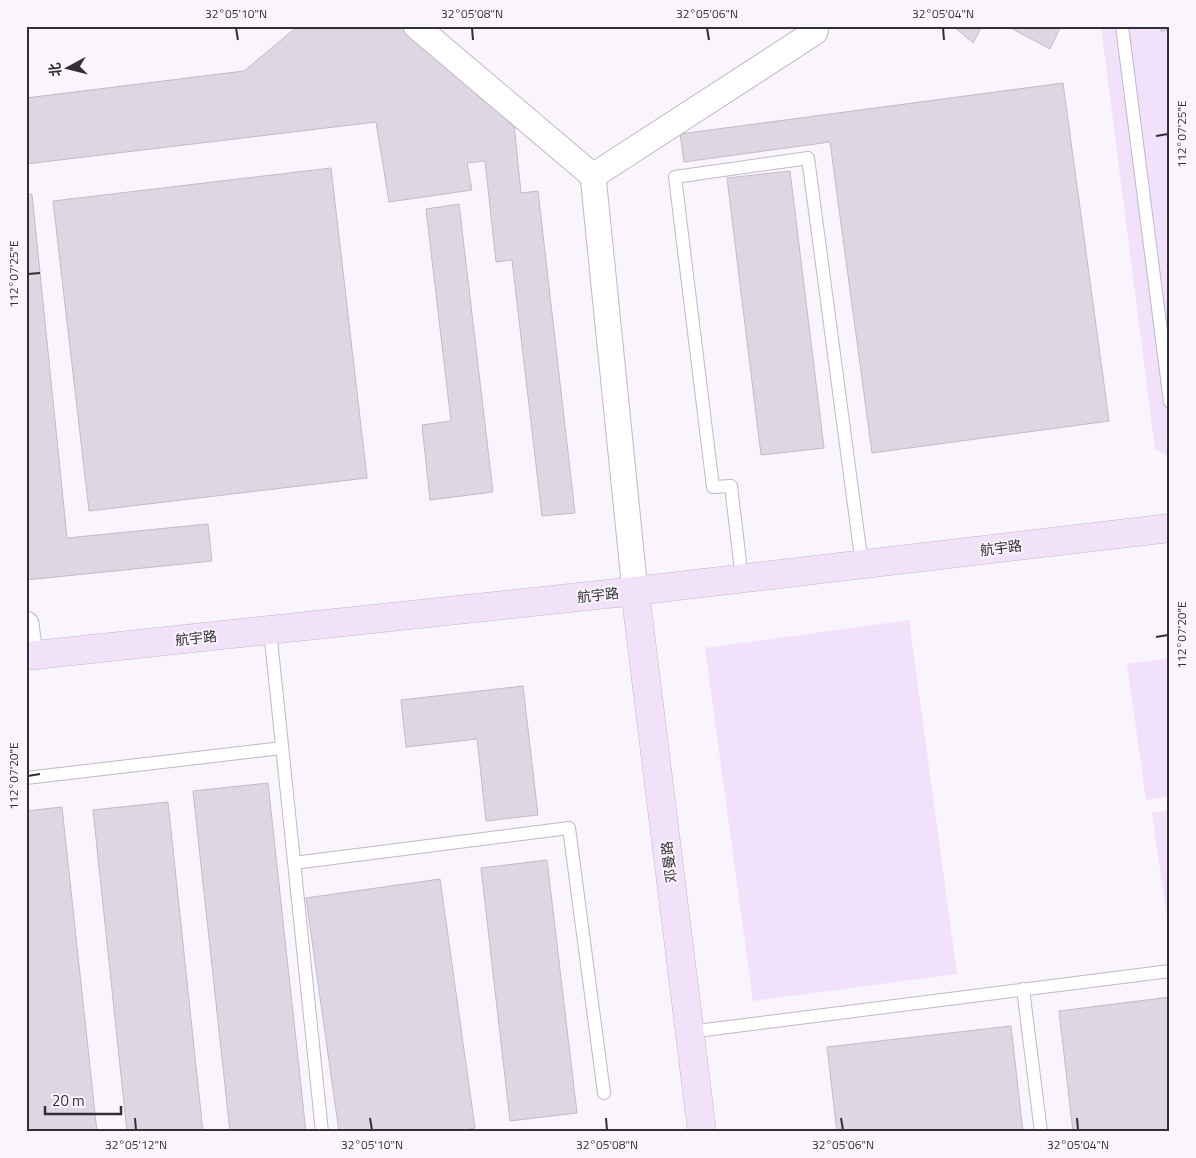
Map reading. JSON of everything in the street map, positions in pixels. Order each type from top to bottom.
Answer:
[{"type":"street","points":[[416,26],[593,176],[635,591]]},
{"type":"street","points":[[593,176],[815,32],[816,26]]},
{"type":"street","name":"航宇路","points":[[28,656],[635,591],[1170,528]]},
{"type":"street","name":"邓曼路","points":[[635,591],[702,1132]]},
{"type":"street","points":[[26,624],[28,656]]},
{"type":"lane","points":[[1122,26],[1170,402]]},
{"type":"lane","points":[[742,578],[731,486],[713,487],[675,177],[808,158],[862,565]]},
{"type":"lane","points":[[270,630],[322,1132]]},
{"type":"lane","points":[[26,778],[282,748]]},
{"type":"lane","points":[[294,863],[569,828],[604,1094]]},
{"type":"lane","points":[[689,1032],[1170,971]]},
{"type":"lane","points":[[1023,989],[1041,1132]]},
{"type":"shaded area","points":[[1101,26],[1170,26],[1170,457],[1155,449]]},
{"type":"shaded area","points":[[909,620],[957,974],[753,1001],[705,648]]},
{"type":"shaded area","points":[[1170,658],[1170,796],[1146,800],[1127,664]]},
{"type":"shaded area","points":[[1170,810],[1170,940],[1152,813]]},
{"type":"building","points":[[298,26],[400,26],[514,124],[521,193],[538,191],[575,513],[542,516],[512,260],[496,262],[485,161],[467,163],[472,190],[389,202],[376,122],[26,164],[26,98],[244,71]]},
{"type":"building","points":[[953,26],[982,26],[973,43]]},
{"type":"building","points":[[1007,26],[1061,26],[1050,49]]},
{"type":"building","points":[[1161,26],[1170,26],[1170,30],[1161,31]]},
{"type":"building","points":[[1063,83],[1109,421],[872,453],[830,142],[684,162],[680,134]]},
{"type":"building","points":[[331,168],[367,478],[89,511],[53,201]]},
{"type":"building","points":[[790,171],[824,448],[761,455],[727,178]]},
{"type":"building","points":[[32,194],[67,538],[208,524],[212,561],[26,580],[26,195]]},
{"type":"building","points":[[459,204],[493,492],[430,500],[422,425],[451,421],[426,209]]},
{"type":"building","points":[[523,686],[538,815],[486,821],[477,739],[406,747],[401,700]]},
{"type":"building","points":[[268,783],[306,1132],[230,1132],[193,791]]},
{"type":"building","points":[[168,802],[203,1132],[127,1132],[93,810]]},
{"type":"building","points":[[62,807],[97,1132],[26,1132],[26,811]]},
{"type":"building","points":[[547,860],[577,1113],[510,1121],[481,868]]},
{"type":"building","points":[[440,879],[475,1128],[452,1132],[339,1132],[306,898]]},
{"type":"building","points":[[1170,997],[1170,1132],[1073,1132],[1059,1011]]},
{"type":"building","points":[[1011,1026],[1023,1132],[837,1132],[827,1047]]}]
